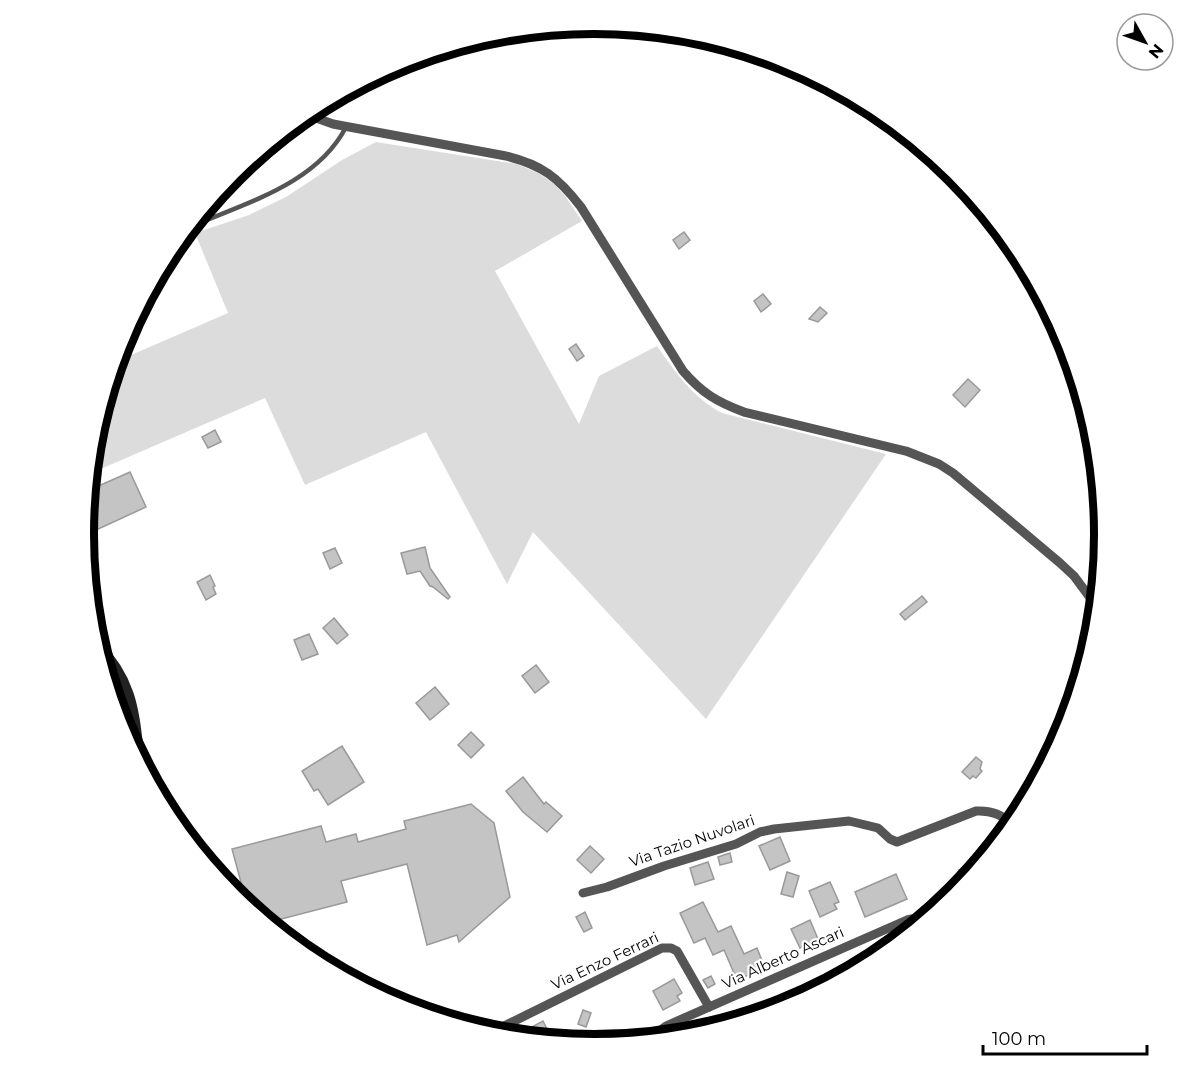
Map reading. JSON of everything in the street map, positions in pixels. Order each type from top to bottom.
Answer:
[{"type":"main road","points":[[110,661],[130,696],[135,733]]},
{"type":"street","points":[[318,118],[346,126],[506,156],[525,161],[554,176],[580,207],[683,371],[696,387],[723,404],[744,412],[906,451],[939,464],[953,472],[1060,563],[1089,596]]},
{"type":"street","name":"Via Tazio Nuvolari","points":[[583,892],[607,887],[774,829],[849,821],[878,828],[897,842],[976,811],[987,810],[1005,818]]},
{"type":"street","name":"Via Alberto Ascari","points":[[661,1030],[913,919]]},
{"type":"street","name":"Via Enzo Ferrari","points":[[504,1026],[662,948],[678,951],[709,1007]]},
{"type":"lane","points":[[205,221],[281,188],[321,160],[338,142],[346,126]]},
{"type":"shaded area","points":[[376,142],[517,164],[540,174],[565,196],[582,221],[495,271],[579,424],[599,376],[657,346],[693,392],[722,413],[886,454],[706,719],[533,532],[507,584],[426,432],[305,485],[265,398],[98,470],[111,405],[127,357],[228,313],[195,233],[249,215],[286,197],[342,160]]},
{"type":"building","points":[[684,232],[690,240],[679,249],[673,240]]},
{"type":"building","points":[[763,294],[771,304],[761,312],[754,301]]},
{"type":"building","points":[[820,307],[827,313],[818,322],[809,319]]},
{"type":"building","points":[[576,344],[584,356],[577,361],[569,349]]},
{"type":"building","points":[[968,379],[980,390],[965,407],[953,395]]},
{"type":"building","points":[[215,430],[221,442],[208,448],[202,437]]},
{"type":"building","points":[[130,472],[146,507],[94,531],[96,487]]},
{"type":"building","points":[[425,547],[430,568],[450,597],[448,599],[430,586],[420,571],[407,574],[401,553]]},
{"type":"building","points":[[335,548],[342,563],[330,569],[323,553]]},
{"type":"building","points":[[210,575],[216,594],[206,600],[197,582]]},
{"type":"building","points":[[922,596],[927,602],[905,620],[900,614]]},
{"type":"building","points":[[334,618],[348,635],[337,644],[323,628]]},
{"type":"building","points":[[309,634],[318,654],[302,660],[294,640]]},
{"type":"building","points":[[536,665],[549,682],[535,693],[522,676]]},
{"type":"building","points":[[435,687],[449,704],[430,720],[416,703]]},
{"type":"building","points":[[471,732],[484,745],[471,758],[458,745]]},
{"type":"building","points":[[342,746],[364,782],[328,805],[318,789],[314,791],[302,771]]},
{"type":"building","points":[[976,757],[982,762],[980,769],[982,771],[976,778],[973,776],[970,779],[962,772]]},
{"type":"building","points":[[523,777],[544,804],[546,802],[562,816],[547,832],[523,812],[506,791]]},
{"type":"building","points":[[471,804],[494,823],[510,897],[459,942],[457,935],[427,945],[407,864],[341,881],[347,902],[276,920],[239,887],[242,886],[232,849],[321,826],[326,842],[356,834],[358,842],[406,829],[404,821]]},
{"type":"building","points":[[780,837],[790,861],[770,870],[759,846]]},
{"type":"building","points":[[590,846],[604,859],[591,873],[577,860]]},
{"type":"building","points":[[730,853],[732,862],[720,865],[718,857]]},
{"type":"building","points":[[708,862],[714,879],[695,885],[690,868]]},
{"type":"building","points":[[787,872],[799,876],[793,897],[781,894]]},
{"type":"building","points":[[896,874],[907,899],[865,917],[855,892]]},
{"type":"building","points":[[830,882],[839,902],[834,904],[837,909],[820,917],[809,891]]},
{"type":"building","points":[[703,902],[718,932],[731,926],[744,954],[757,948],[765,968],[737,980],[724,950],[713,955],[705,938],[694,943],[680,913]]},
{"type":"building","points":[[585,912],[592,928],[584,932],[576,917]]},
{"type":"building","points":[[810,920],[818,939],[800,948],[791,929]]},
{"type":"building","points":[[711,976],[715,984],[708,988],[703,980]]},
{"type":"building","points":[[674,979],[682,993],[677,996],[680,1001],[663,1010],[653,991]]},
{"type":"building","points":[[583,1010],[591,1013],[586,1027],[578,1024]]},
{"type":"building","points":[[543,1021],[548,1032],[528,1030]]}]
